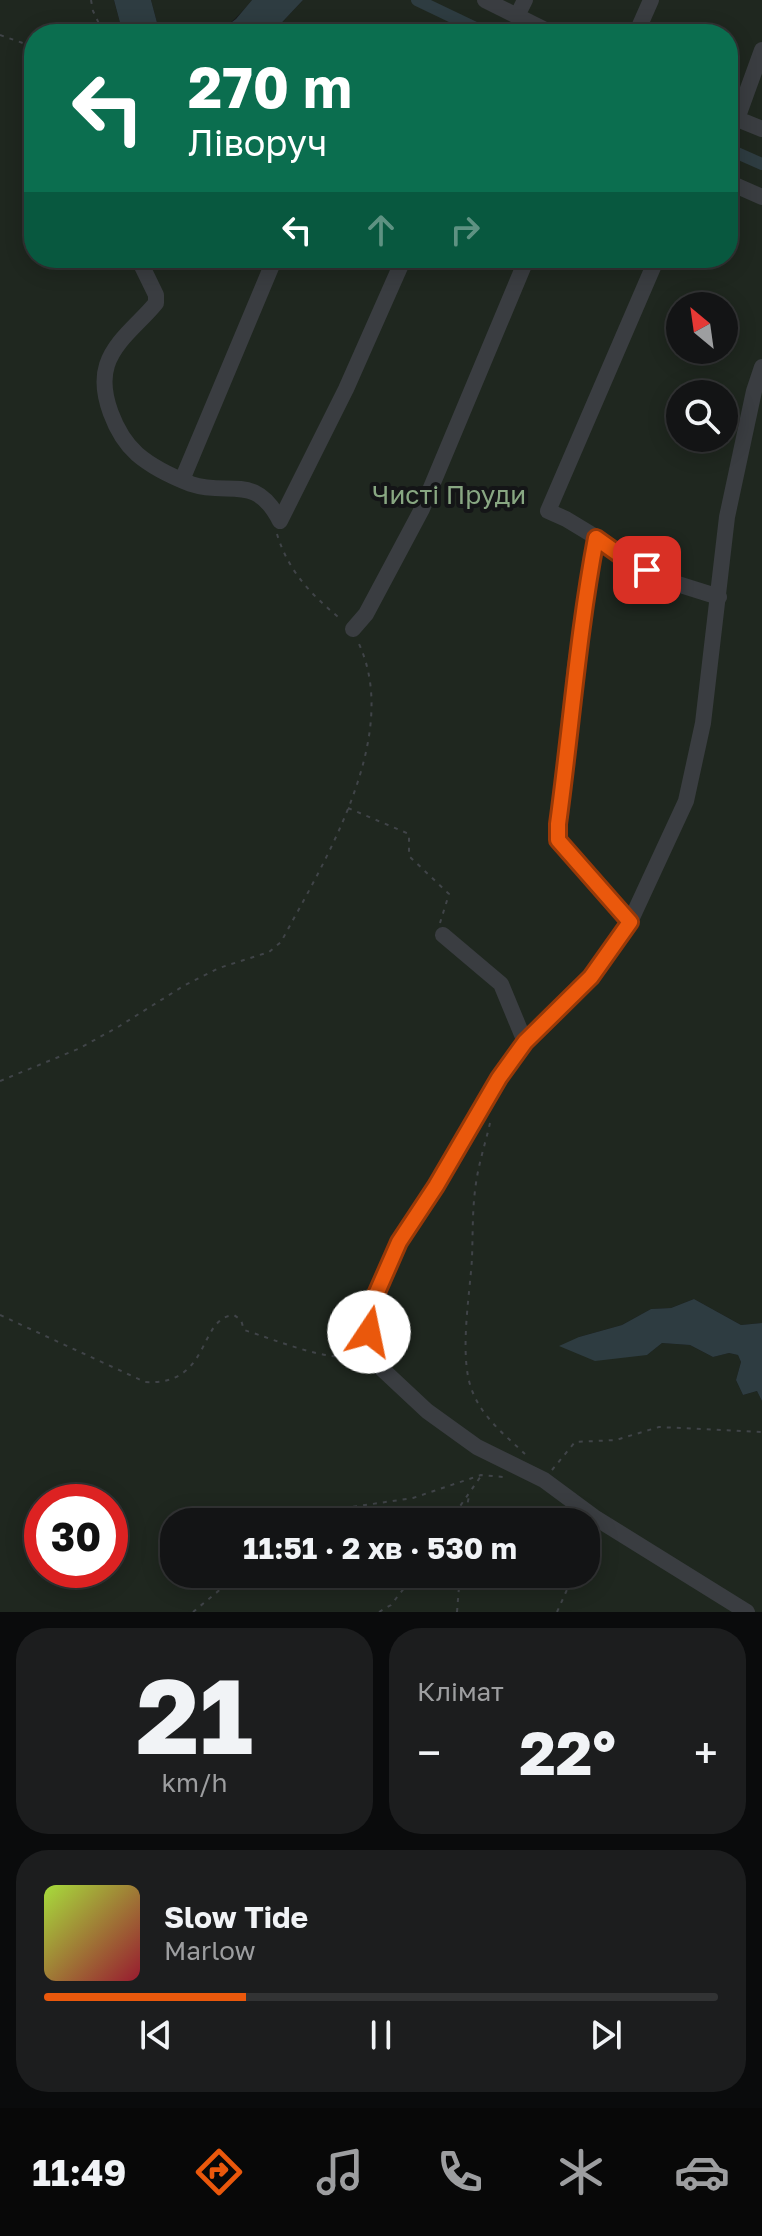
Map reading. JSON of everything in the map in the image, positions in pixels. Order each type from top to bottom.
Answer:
[{"type":"street","points":[[485,0],[533,24]]},
{"type":"street","points":[[517,16],[525,0]]},
{"type":"street","points":[[640,24],[651,0]]},
{"type":"street","points":[[738,105],[762,50]]},
{"type":"street","points":[[738,119],[762,129]]},
{"type":"street","points":[[738,186],[762,197]]},
{"type":"street","points":[[143,268],[156,295],[156,303],[126,334],[107,366],[104,391],[118,427],[133,449],[155,466],[194,485],[246,488],[274,509],[280,521]]},
{"type":"street","points":[[182,480],[271,268]]},
{"type":"street","points":[[280,521],[346,389],[400,268]]},
{"type":"street","points":[[353,629],[366,614],[422,509],[523,268]]},
{"type":"street","points":[[653,268],[548,511],[596,538],[631,563],[668,581],[719,597]]},
{"type":"street","points":[[747,1612],[594,1517],[544,1480],[477,1447],[427,1411],[381,1368],[369,1332],[374,1299],[399,1242],[436,1186],[499,1078],[525,1042],[591,977],[630,922],[686,801],[703,723],[727,517],[762,367]]},
{"type":"street","points":[[596,538],[575,666],[558,840],[630,922]]},
{"type":"street","points":[[443,935],[501,984],[525,1042]]},
{"type":"path","points":[[91,0],[99,24]]},
{"type":"path","points":[[0,35],[24,43]]},
{"type":"path","points":[[0,1081],[78,1049],[219,968],[269,952],[281,942],[330,852],[348,808],[368,741],[372,715],[370,687],[363,652],[353,629],[306,589],[281,550],[276,532],[280,521]]},
{"type":"path","points":[[348,808],[409,834],[409,856],[449,894],[439,925],[443,935]]},
{"type":"path","points":[[491,1119],[477,1177],[471,1225],[472,1258],[466,1302],[471,1389],[494,1426],[532,1460]]},
{"type":"path","points":[[0,1315],[145,1382],[171,1380],[192,1367],[214,1325],[224,1316],[234,1315],[241,1320],[244,1330],[337,1357],[353,1358],[376,1352]]},
{"type":"path","points":[[544,1480],[575,1442],[616,1440],[659,1427],[762,1432]]},
{"type":"path","points":[[345,1508],[413,1498],[481,1475],[513,1478]]},
{"type":"path","points":[[459,1508],[481,1475]]},
{"type":"path","points":[[467,1508],[470,1492]]},
{"type":"path","points":[[193,1612],[222,1588]]},
{"type":"path","points":[[379,1612],[391,1605],[404,1588]]},
{"type":"path","points":[[457,1612],[459,1588]]},
{"type":"path","points":[[557,1612],[568,1588]]},
{"type":"green space","name":"Чисті Пруди","points":[[0,0],[114,0],[120,24],[24,24],[24,268],[738,268],[738,24],[280,24],[303,0],[762,0],[762,1323],[741,1325],[694,1299],[671,1308],[651,1309],[622,1325],[579,1337],[647,1355],[662,1343],[690,1345],[713,1357],[729,1353],[738,1355],[741,1362],[736,1380],[743,1395],[757,1391],[762,1401],[762,1612],[0,1612]]},
{"type":"green space","points":[[151,0],[252,0],[228,24],[157,24]]},
{"type":"shaded area","points":[[114,0],[151,0],[157,24],[120,24]]},
{"type":"shaded area","points":[[252,0],[303,0],[280,24],[229,24]]},
{"type":"shaded area","points":[[694,1299],[741,1325],[762,1323],[762,1401],[757,1391],[743,1395],[736,1380],[741,1362],[738,1355],[729,1353],[713,1357],[690,1345],[662,1343],[647,1355],[595,1361],[559,1346],[622,1325],[651,1309],[671,1308]]},
{"type":"waterway","points":[[417,0],[467,24]]},
{"type":"waterway","points":[[738,153],[762,164]]},
{"type":"route","points":[[369,1332],[374,1299],[399,1242],[436,1186],[499,1078],[525,1042],[591,977],[630,922],[558,840],[558,824],[575,666],[596,538],[631,563],[647,570]]}]
